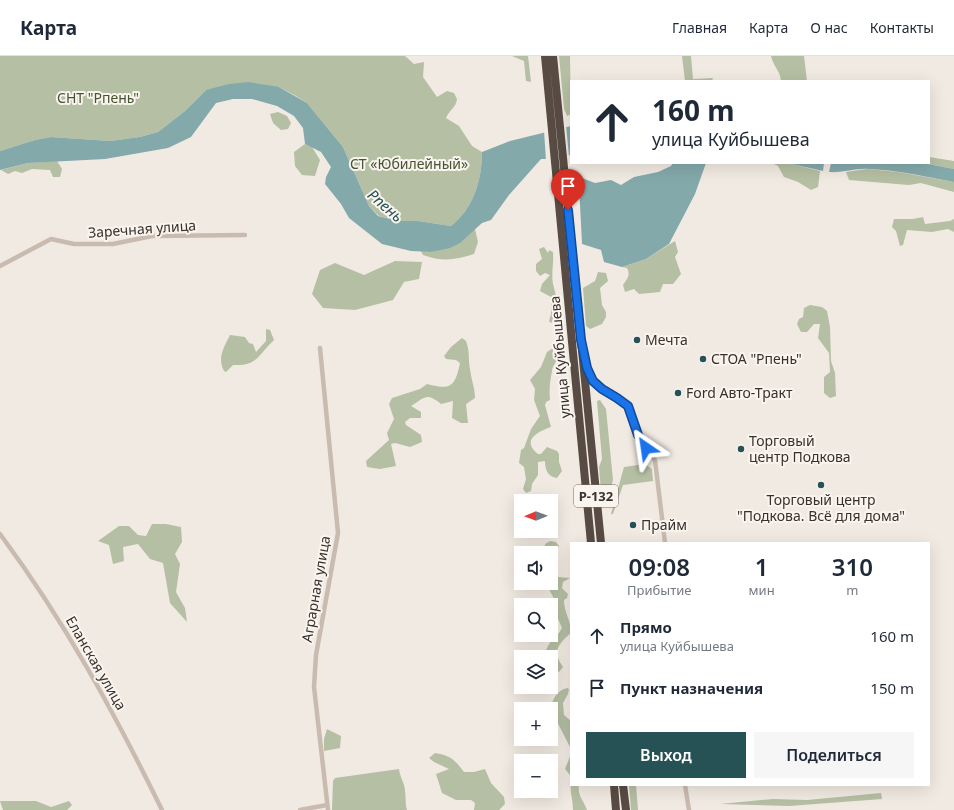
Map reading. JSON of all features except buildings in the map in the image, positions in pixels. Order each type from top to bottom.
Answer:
[{"type":"highway","name":"Р-132","points":[[545,56],[555,121]]},
{"type":"highway","name":"Р-132","points":[[553,56],[555,121],[559,168]]},
{"type":"highway","name":"улица Куйбышева","points":[[559,168],[581,340],[601,542]]},
{"type":"highway","name":"улица Куйбышева","points":[[559,168],[591,542]]},
{"type":"highway","points":[[614,786],[616,810]]},
{"type":"highway","points":[[623,786],[626,810]]},
{"type":"street","name":"Заречная улица","points":[[0,266],[51,239],[74,244],[113,244],[152,236],[245,234]]},
{"type":"street","points":[[581,340],[587,368],[593,381],[605,392],[628,406],[638,435],[655,460],[665,542]]},
{"type":"street","name":"Аграрная улица","points":[[320,348],[338,533],[316,655],[314,687],[327,808]]},
{"type":"street","name":"Еланская улица","points":[[0,534],[33,578],[87,667],[128,742],[162,810]]},
{"type":"street","points":[[685,786],[689,810]]},
{"type":"street","points":[[300,810],[327,808]]},
{"type":"green space","points":[[0,56],[405,56],[414,64],[424,62],[423,77],[437,97],[447,91],[454,93],[457,99],[454,107],[446,118],[459,126],[472,146],[482,152],[482,162],[478,183],[466,211],[451,226],[418,221],[399,221],[379,216],[369,206],[343,147],[307,103],[279,87],[206,90],[185,111],[158,132],[140,137],[110,141],[51,137],[35,140],[0,151]]},
{"type":"green space","points":[[512,56],[528,56],[531,82],[526,81],[524,61]]},
{"type":"green space","points":[[559,56],[570,56],[570,114],[567,116],[564,109]]},
{"type":"green space","points":[[682,56],[691,56],[693,79],[713,78],[712,80],[685,80]]},
{"type":"green space","points":[[771,56],[804,56],[807,80],[781,80]]},
{"type":"green space","points":[[278,112],[287,116],[291,123],[288,129],[281,130],[273,123],[270,114]]},
{"type":"green space","points":[[305,144],[312,147],[320,160],[315,176],[302,175],[295,166],[294,152]]},
{"type":"green space","points":[[930,157],[954,161],[954,169],[928,164],[930,164]]},
{"type":"green space","points":[[57,161],[62,169],[60,177],[53,177],[50,170],[32,169],[22,173],[15,171],[8,174],[1,170],[28,163]]},
{"type":"green space","points":[[774,164],[791,164],[820,171],[818,187],[811,190],[798,182],[784,177],[778,166]]},
{"type":"green space","points":[[867,169],[898,172],[954,182],[954,192],[921,183],[909,185],[849,180],[846,172]]},
{"type":"green space","points":[[923,217],[925,224],[950,221],[954,219],[954,232],[948,229],[932,232],[907,230],[903,245],[900,246],[896,231],[892,227],[894,219],[913,219]]},
{"type":"green space","points":[[475,229],[478,242],[474,254],[454,259],[437,259],[423,255],[421,251],[431,252]]},
{"type":"green space","points":[[675,241],[678,252],[675,257],[681,274],[673,284],[663,284],[660,292],[639,294],[634,289],[625,292],[623,285],[629,273],[627,268],[622,267],[646,259]]},
{"type":"green space","points":[[544,247],[548,253],[549,250],[553,252],[552,280],[558,305],[557,315],[551,323],[549,321],[551,314],[551,297],[540,291],[542,284],[550,275],[545,273],[540,276],[536,271],[536,264],[542,259],[539,249]]},
{"type":"green space","points":[[395,261],[422,262],[419,279],[404,282],[393,300],[355,310],[323,308],[312,294],[320,270],[335,263],[364,275]]},
{"type":"green space","points":[[598,272],[606,273],[608,281],[600,288],[602,305],[606,312],[606,317],[602,324],[590,329],[586,326],[583,288],[595,281]]},
{"type":"green space","points":[[810,305],[822,307],[827,311],[830,327],[831,361],[835,373],[836,396],[830,398],[824,393],[824,377],[830,372],[829,353],[818,338],[820,324],[814,324],[807,332],[801,332],[797,324],[799,319],[803,317],[804,308]]},
{"type":"green space","points":[[266,329],[270,330],[274,340],[256,359],[248,364],[233,365],[226,372],[224,371],[221,357],[230,335],[245,337],[249,343],[253,344],[256,352],[266,341]]},
{"type":"green space","points":[[462,338],[466,341],[467,345],[469,365],[475,394],[475,398],[466,404],[468,423],[461,423],[452,418],[453,401],[441,404],[429,397],[423,398],[411,406],[421,412],[421,418],[410,418],[405,422],[406,425],[421,435],[422,442],[410,447],[395,443],[391,444],[396,466],[380,469],[367,467],[366,461],[389,440],[387,433],[394,419],[389,404],[392,398],[420,389],[427,384],[441,387],[450,385],[456,378],[460,363],[456,360],[446,359],[444,356],[451,347]]},
{"type":"green space","points":[[553,348],[553,354],[557,359],[552,370],[550,400],[546,402],[545,405],[551,427],[536,434],[531,441],[531,445],[538,454],[541,454],[547,447],[557,451],[559,454],[559,462],[562,471],[557,478],[551,476],[549,475],[545,461],[538,462],[538,475],[532,484],[531,491],[526,493],[523,489],[526,479],[524,467],[519,463],[521,450],[524,448],[531,429],[540,416],[534,400],[535,389],[530,380],[541,367],[547,352]]},
{"type":"green space","points":[[600,400],[606,409],[613,480],[606,505],[602,504],[599,467],[602,459],[597,401]]},
{"type":"green space","points":[[645,464],[652,469],[653,481],[623,485],[613,514],[611,514],[624,467]]},
{"type":"green space","points":[[152,524],[166,524],[181,527],[182,542],[175,554],[180,564],[176,592],[185,608],[187,622],[170,603],[163,563],[150,559],[138,544],[123,547],[124,561],[113,564],[109,545],[98,541],[119,526],[129,526],[138,535],[146,536]]},
{"type":"green space","points":[[550,541],[556,542],[559,546],[558,548],[558,546],[545,546],[545,544]]},
{"type":"green space","points":[[558,577],[570,578],[563,582],[562,588],[568,594],[567,598],[564,600],[564,605],[570,624],[570,634],[563,641],[558,650],[546,650],[550,642],[558,642],[558,634],[562,628],[558,619],[558,598],[554,598],[550,590],[558,590]]},
{"type":"green space","points":[[558,657],[563,667],[558,671]]},
{"type":"green space","points":[[567,688],[569,689],[563,703],[564,715],[570,720],[570,747],[558,724],[558,702],[552,702],[560,691]]},
{"type":"green space","points":[[327,729],[341,736],[340,748],[324,751],[324,739]]},
{"type":"green space","points":[[435,753],[445,755],[452,759],[464,772],[474,772],[485,769],[491,783],[504,797],[505,804],[499,810],[474,810],[475,803],[471,800],[456,800],[442,793],[436,774],[449,769],[429,758]]},
{"type":"green space","points":[[570,756],[570,775],[565,769]]},
{"type":"green space","points":[[399,769],[405,788],[407,810],[332,810],[333,781],[335,778]]},
{"type":"green space","points":[[579,786],[580,795],[587,810],[573,810],[570,787]]},
{"type":"green space","points":[[629,786],[636,786],[638,810],[631,810]]},
{"type":"green space","points":[[881,793],[882,799],[789,806],[720,804],[773,799],[807,800]]},
{"type":"green space","points":[[0,801],[36,801],[51,807],[69,801],[72,805],[67,810],[3,810]]},
{"type":"water","points":[[248,82],[279,87],[307,103],[343,147],[369,206],[378,216],[399,221],[418,221],[451,226],[466,211],[471,202],[478,183],[482,162],[482,152],[510,141],[570,126],[570,155],[541,159],[509,195],[491,220],[482,223],[460,243],[450,248],[431,252],[411,251],[382,244],[349,218],[341,204],[325,184],[326,177],[331,167],[321,152],[305,144],[303,128],[294,116],[277,106],[252,99],[233,99],[216,103],[191,137],[168,148],[105,159],[28,163],[0,170],[0,151],[35,140],[51,137],[110,141],[140,137],[158,132],[185,111],[206,90],[229,84]]},
{"type":"water","points":[[672,164],[706,164],[695,194],[669,244],[646,259],[622,267],[604,262],[601,250],[582,244],[579,185],[582,178],[595,183],[611,180],[621,185],[634,177],[658,172]]},
{"type":"water","points":[[792,164],[824,164],[823,171]]},
{"type":"water","points":[[831,164],[928,164],[954,169],[954,182],[880,170],[864,169],[829,172]]},
{"type":"pier","points":[[566,125],[569,157],[546,161],[544,130]]},
{"type":"place","name":"Мечта","points":[[637,340]]},
{"type":"place","name":"СТОА \"Рпень\"","points":[[703,359]]},
{"type":"place","name":"Ford Авто-Тракт","points":[[678,393]]},
{"type":"place","name":"Торговый центр Подкова","points":[[741,449]]},
{"type":"place","name":"Торговый центр \"Подкова. Всё для дома\"","points":[[821,485]]},
{"type":"place","name":"Прайм","points":[[633,525]]},
{"type":"route","points":[[568,210],[581,340],[587,368],[593,381],[605,392],[628,406],[638,435],[646,448]]},
{"type":"park label","name":"СНТ \"Рпень\"","points":[[98,98]]},
{"type":"park label","name":"СТ «Юбилейный»","points":[[409,164]]},
{"type":"water label","name":"Рпень","points":[[385,206]]}]
